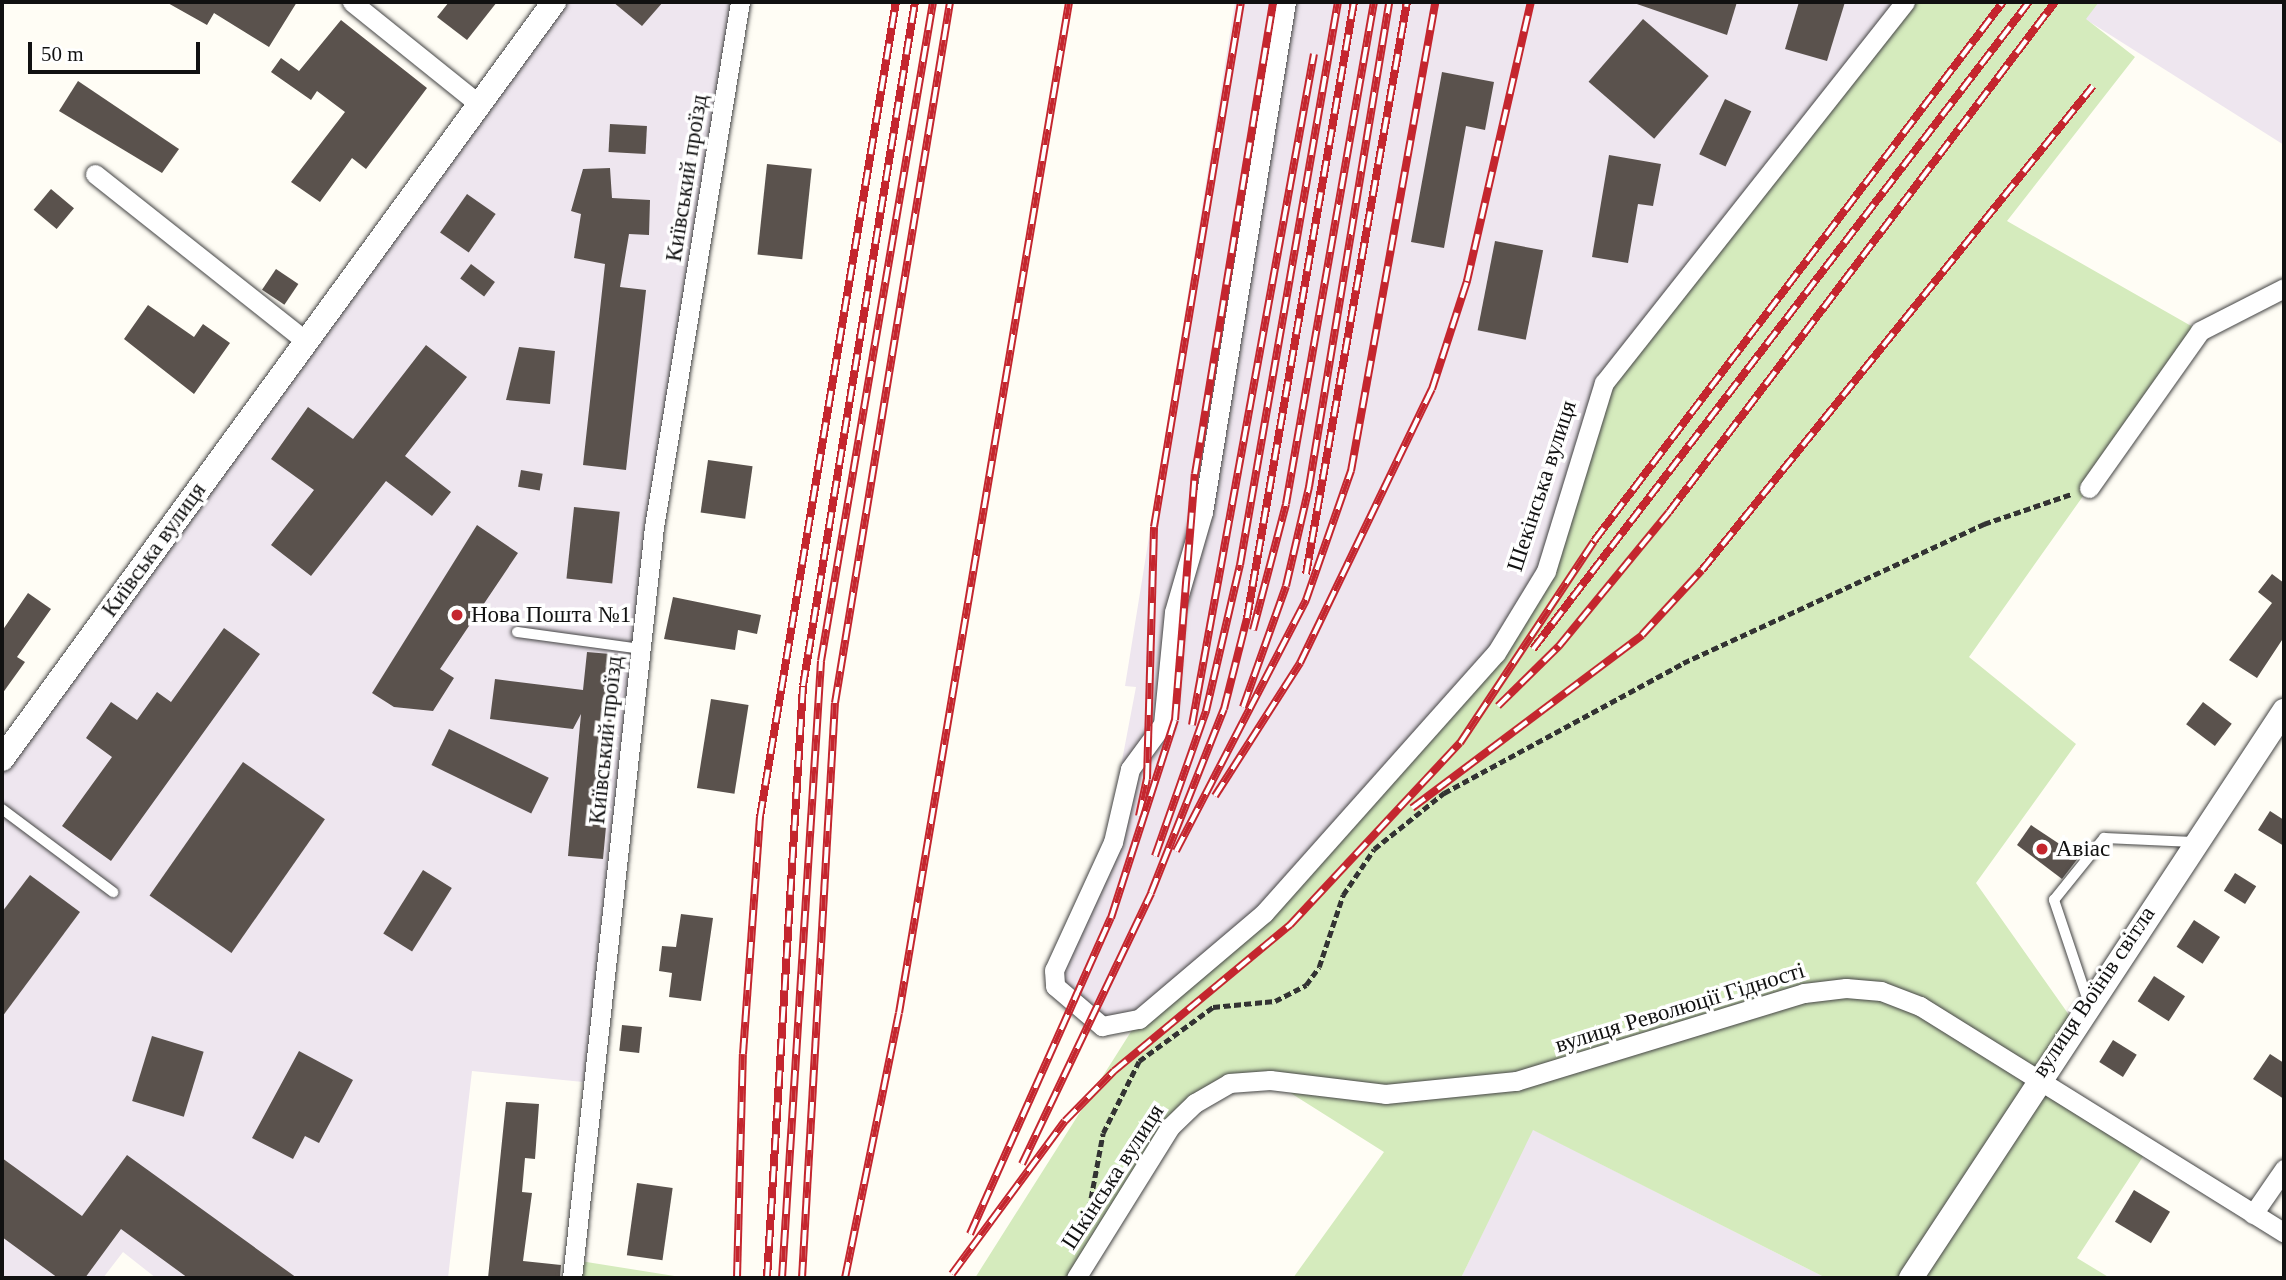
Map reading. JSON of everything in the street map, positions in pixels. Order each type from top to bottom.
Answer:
[{"type":"street","points":[[352,2],[479,104]]},
{"type":"street","name":"Київська вулиця","points":[[2,760],[554,2]]},
{"type":"street","name":"Київський проїзд","points":[[572,1278],[654,527],[740,2]]},
{"type":"street","name":"Шекінська вулиця","points":[[1286,2],[1203,512],[1174,612],[1163,724],[1130,769],[1113,842],[1054,970],[1055,986],[1102,1026],[1139,1019],[1264,913],[1496,653],[1546,571],[1604,383],[1905,2]]},
{"type":"street","points":[[95,174],[306,341]]},
{"type":"street","points":[[2088,488],[2200,331],[2284,288]]},
{"type":"street","name":"вулиця Воїнів світла","points":[[1911,1278],[2088,1001],[2284,711]]},
{"type":"street","name":"вулиця Революції Гідності","points":[[1270,1080],[1385,1094],[1516,1081],[1804,993],[1846,988],[1881,990],[1920,1006],[2284,1233]]},
{"type":"street","name":"Шкінська вулиця","points":[[1076,1278],[1181,1116],[1229,1083],[1270,1080]]},
{"type":"street","points":[[2253,1214],[2284,1168]]},
{"type":"lane","points":[[517,632],[641,649]]},
{"type":"lane","points":[[2,809],[113,892]]},
{"type":"lane","points":[[2088,1001],[2054,900],[2104,838],[2194,842]]},
{"type":"path","points":[[1086,1223],[1104,1133],[1139,1061],[1213,1007],[1275,1001],[1306,985],[1319,967],[1343,895],[1374,849],[1444,793],[1684,663],[1984,524],[2088,488]]},
{"type":"shaded area","points":[[566,2],[735,2],[654,527],[593,1083],[472,1071],[448,1278],[156,1278],[123,1252],[103,1278],[2,1278],[2,759]]},
{"type":"shaded area","points":[[1235,2],[1905,2],[1496,653],[1264,913],[1116,1027],[1055,986],[1101,871],[1136,687],[1125,686]]},
{"type":"shaded area","points":[[2099,2],[2284,2],[2284,145],[2085,19]]},
{"type":"shaded area","points":[[1532,1129],[1826,1278],[1461,1278]]},
{"type":"green space","points":[[1905,2],[2099,2],[2086,19],[2135,57],[2007,221],[2200,331],[1969,657],[2076,744],[1976,883],[2074,1022],[2039,1079],[2148,1149],[2077,1258],[2110,1278],[1826,1278],[1533,1130],[1461,1278],[1293,1278],[1384,1152],[1270,1080],[1194,1103],[1076,1278],[975,1278],[1139,1019],[1264,913],[1496,653],[1546,571],[1591,410]]},
{"type":"green space","points":[[574,1260],[687,1278],[572,1278]]},
{"type":"building","points":[[166,2],[297,2],[269,47],[214,13],[207,25]]},
{"type":"building","points":[[449,2],[497,2],[467,40],[437,17]]},
{"type":"building","points":[[613,2],[663,2],[642,26]]},
{"type":"building","points":[[1631,2],[1737,2],[1727,35]]},
{"type":"building","points":[[1799,2],[1845,2],[1827,61],[1785,49]]},
{"type":"building","points":[[1643,19],[1709,76],[1654,139],[1589,82]]},
{"type":"building","points":[[341,20],[427,88],[366,169],[352,158],[320,202],[291,182],[345,112],[317,91],[311,100],[271,72],[281,58],[299,71]]},
{"type":"building","points":[[1442,72],[1494,82],[1485,130],[1466,126],[1444,248],[1411,242]]},
{"type":"building","points":[[78,81],[179,149],[162,173],[59,111]]},
{"type":"building","points":[[1725,99],[1751,111],[1726,167],[1699,154]]},
{"type":"building","points":[[610,124],[647,126],[645,154],[609,152]]},
{"type":"building","points":[[1609,155],[1661,164],[1653,206],[1638,204],[1628,263],[1592,257]]},
{"type":"building","points":[[767,164],[812,169],[802,259],[757,255]]},
{"type":"building","points":[[610,168],[612,198],[650,200],[649,235],[629,234],[620,287],[646,290],[626,470],[583,465],[605,264],[574,258],[581,214],[571,211],[583,169]]},
{"type":"building","points":[[51,189],[74,208],[57,229],[34,210]]},
{"type":"building","points":[[467,194],[496,214],[469,253],[440,233]]},
{"type":"building","points":[[1495,241],[1543,250],[1526,340],[1478,330]]},
{"type":"building","points":[[471,264],[495,282],[484,296],[460,278]]},
{"type":"building","points":[[276,269],[298,284],[284,305],[262,290]]},
{"type":"building","points":[[148,305],[194,337],[203,324],[230,343],[194,394],[124,339]]},
{"type":"building","points":[[426,345],[467,377],[405,456],[451,492],[432,516],[386,481],[311,576],[271,545],[314,490],[271,459],[308,407],[353,439]]},
{"type":"building","points":[[519,347],[555,351],[550,404],[506,400]]},
{"type":"building","points":[[708,460],[753,466],[745,519],[701,512]]},
{"type":"building","points":[[521,470],[543,474],[540,491],[518,487]]},
{"type":"building","points":[[574,507],[620,512],[612,583],[566,579]]},
{"type":"building","points":[[477,525],[518,553],[440,669],[454,678],[433,711],[394,707],[372,693]]},
{"type":"building","points":[[2272,574],[2284,583],[2284,637],[2257,678],[2229,660],[2272,603],[2258,592]]},
{"type":"building","points":[[28,593],[51,609],[17,657],[25,662],[2,694],[2,631]]},
{"type":"building","points":[[673,597],[761,615],[757,634],[738,630],[735,650],[664,639]]},
{"type":"building","points":[[224,628],[260,654],[111,861],[62,826],[112,757],[86,738],[111,702],[137,720],[157,692],[171,702]]},
{"type":"building","points":[[587,652],[622,655],[603,859],[568,856],[581,714],[573,729],[490,719],[495,679],[583,690]]},
{"type":"building","points":[[711,699],[749,705],[734,794],[697,788]]},
{"type":"building","points":[[2203,702],[2232,724],[2215,746],[2186,724]]},
{"type":"building","points":[[449,729],[549,778],[531,814],[431,765]]},
{"type":"building","points":[[243,762],[325,819],[231,953],[150,896]]},
{"type":"building","points":[[2270,811],[2284,820],[2284,846],[2258,830]]},
{"type":"building","points":[[2031,825],[2079,857],[2062,879],[2017,845]]},
{"type":"building","points":[[423,870],[452,888],[412,952],[383,934]]},
{"type":"building","points":[[2235,873],[2256,886],[2245,904],[2224,891]]},
{"type":"building","points":[[30,875],[80,912],[2,1017],[2,912]]},
{"type":"building","points":[[681,914],[713,918],[701,1001],[669,997],[672,973],[659,971],[662,946],[676,947]]},
{"type":"building","points":[[2194,920],[2220,937],[2203,964],[2177,947]]},
{"type":"building","points":[[2154,976],[2185,996],[2169,1021],[2138,1001]]},
{"type":"building","points":[[622,1025],[642,1027],[639,1053],[619,1051]]},
{"type":"building","points":[[152,1036],[204,1052],[184,1117],[132,1101]]},
{"type":"building","points":[[2113,1040],[2137,1055],[2123,1077],[2099,1062]]},
{"type":"building","points":[[299,1051],[353,1080],[319,1143],[305,1136],[293,1159],[252,1138]]},
{"type":"building","points":[[2270,1054],[2284,1063],[2284,1099],[2253,1079]]},
{"type":"building","points":[[506,1102],[539,1104],[535,1159],[525,1158],[522,1192],[532,1193],[523,1261],[561,1265],[560,1278],[488,1278]]},
{"type":"building","points":[[127,1155],[297,1278],[188,1278],[121,1229],[85,1278],[58,1278],[2,1237],[2,1158],[82,1216]]},
{"type":"building","points":[[637,1183],[673,1188],[662,1260],[627,1255]]},
{"type":"building","points":[[2134,1190],[2170,1212],[2151,1243],[2115,1222]]},
{"type":"railway","points":[[737,1278],[743,1054],[760,817],[896,2]]},
{"type":"railway","points":[[767,1278],[803,686],[915,2]]},
{"type":"railway","points":[[782,1278],[821,661],[933,2]]},
{"type":"railway","points":[[802,1278],[835,703],[950,2]]},
{"type":"railway","points":[[845,1278],[899,1013],[1069,2]]},
{"type":"railway","points":[[1139,816],[1147,779],[1154,527],[1241,2]]},
{"type":"railway","points":[[970,1234],[1111,918],[1175,720],[1195,474],[1273,2]]},
{"type":"railway","points":[[1155,856],[1206,711],[1240,565],[1338,2]]},
{"type":"railway","points":[[1022,1164],[1151,893],[1224,709],[1247,618],[1354,2]]},
{"type":"railway","points":[[1253,630],[1286,504],[1374,2]]},
{"type":"railway","points":[[1243,707],[1286,586],[1309,487],[1389,2]]},
{"type":"railway","points":[[1306,574],[1407,2]]},
{"type":"railway","points":[[1176,851],[1306,600],[1351,471],[1435,2]]},
{"type":"railway","points":[[1215,796],[1300,663],[1432,389],[1467,281],[1531,2]]},
{"type":"railway","points":[[952,1274],[1065,1121],[1114,1071],[1290,925],[1460,743],[1594,541],[2003,2]]},
{"type":"railway","points":[[1533,649],[2029,2]]},
{"type":"railway","points":[[1498,706],[1559,646],[1669,512],[2055,2]]},
{"type":"railway","points":[[1192,725],[1314,54]]},
{"type":"railway","points":[[1412,808],[1642,635],[1702,570],[2093,86]]},
{"type":"place","name":"Нова Пошта №1","points":[[457,615]]},
{"type":"place","name":"Авіас","points":[[2042,849]]}]
